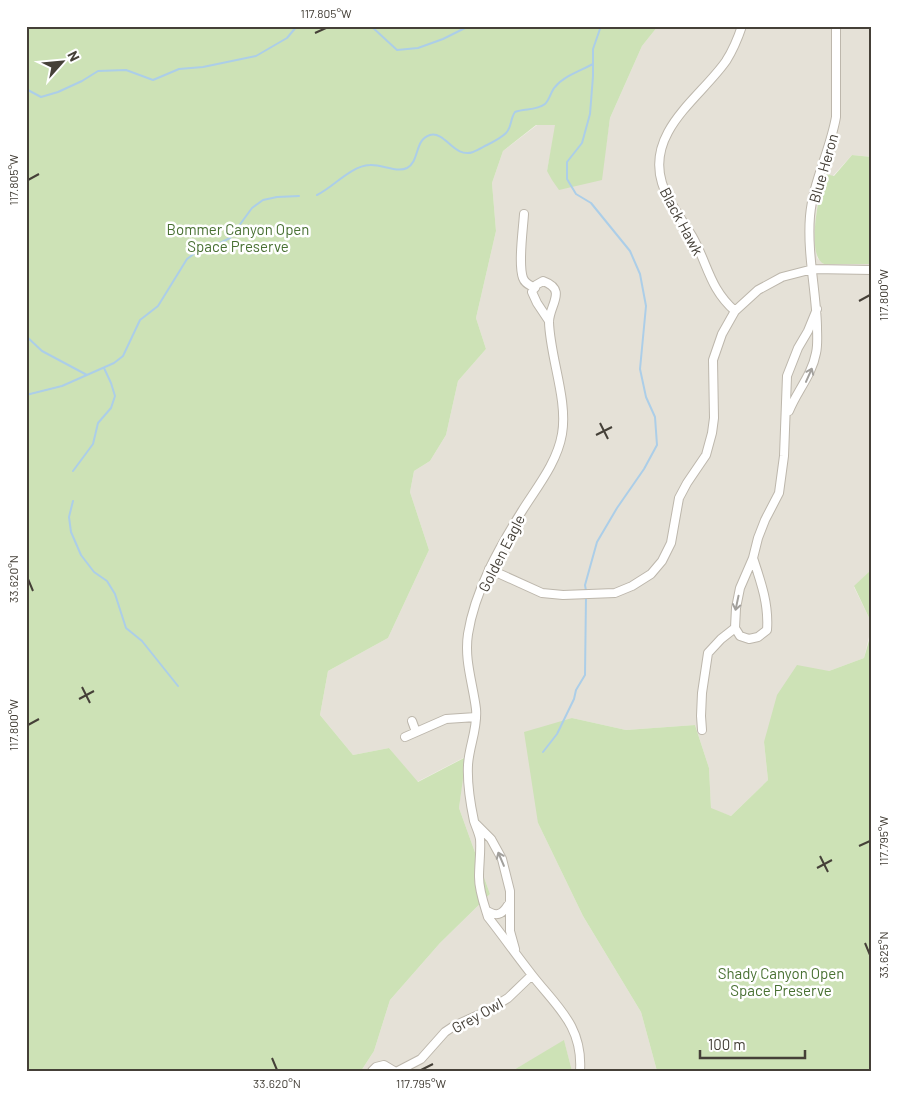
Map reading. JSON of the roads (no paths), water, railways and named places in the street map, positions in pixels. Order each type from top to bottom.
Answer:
[{"type":"street","name":"Black Hawk","points":[[735,311],[715,288],[692,236],[670,200],[662,182],[660,164],[662,144],[677,117],[726,61],[736,43],[742,26]]},
{"type":"street","name":"Blue Heron","points":[[786,418],[809,377],[817,352],[817,309],[809,233],[812,199],[834,131],[836,117],[836,26]]},
{"type":"street","points":[[524,214],[523,279],[527,284],[535,288]]},
{"type":"street","points":[[489,569],[542,593],[563,595],[615,593],[632,586],[651,574],[662,561],[671,543],[674,516],[679,498],[706,455],[714,418],[713,360],[722,334],[735,311],[758,290],[770,283],[812,269],[872,270]]},
{"type":"street","name":"Golden Eagle","points":[[549,320],[532,292],[543,281],[550,283],[556,289],[556,296],[549,320],[562,409],[562,432],[559,448],[553,461],[515,522],[489,569],[476,602],[466,648],[476,710],[468,772],[471,803],[480,839],[479,878],[481,895],[488,917],[532,976],[562,1010],[573,1028],[578,1042],[580,1071]]},
{"type":"street","name":"Blue Heron","points":[[734,628],[740,588],[753,558],[765,520],[779,493],[782,478],[787,376],[790,365],[817,309]]},
{"type":"street","points":[[702,730],[702,693],[708,653],[734,628],[740,636],[749,639],[758,637],[767,630],[768,619],[765,594],[753,558]]},
{"type":"street","points":[[405,737],[446,719],[476,717]]},
{"type":"street","points":[[412,721],[416,732]]},
{"type":"street","name":"Golden Eagle","points":[[475,822],[491,840],[502,859],[507,878],[510,904],[510,931],[518,955]]},
{"type":"street","points":[[486,910],[492,914],[499,915],[504,913],[510,904]]},
{"type":"street","name":"Grey Owl","points":[[398,1071],[421,1059],[445,1032],[508,998],[532,976]]},
{"type":"street","points":[[372,1071],[376,1066],[384,1065],[394,1071]]},
{"type":"waterway","points":[[26,89],[41,97],[58,92],[98,71],[126,70],[153,80],[179,69],[203,67],[256,56],[287,38],[297,26]]},
{"type":"waterway","points":[[371,26],[397,50],[418,48],[443,39],[469,26]]},
{"type":"waterway","points":[[586,591],[585,585],[597,542],[617,508],[644,469],[657,445],[655,417],[646,397],[640,369],[646,306],[640,274],[630,251],[591,203],[576,194],[567,179],[567,162],[582,143],[590,114],[593,49],[601,26]]},
{"type":"waterway","points":[[317,195],[349,173],[363,166],[374,165],[399,170],[407,168],[414,161],[421,141],[430,135],[441,137],[461,152],[473,152],[497,140],[506,133],[515,112],[534,109],[545,104],[559,83],[593,64]]},
{"type":"waterway","points":[[26,395],[62,386],[114,363],[123,356],[140,320],[158,306],[187,259],[199,250],[214,246],[230,238],[252,208],[263,200],[299,196]]},
{"type":"waterway","points":[[26,336],[42,351],[87,375]]},
{"type":"waterway","points":[[73,471],[93,444],[98,423],[111,408],[115,396],[104,368]]},
{"type":"waterway","points":[[73,501],[69,517],[71,532],[81,555],[94,572],[107,581],[115,594],[126,628],[142,641],[178,686]]},
{"type":"waterway","points":[[543,752],[557,734],[574,699],[576,690],[585,675],[586,596]]},
{"type":"park label","name":"Bommer Canyon Open Space Preserve","points":[[238,238]]},
{"type":"park label","name":"Shady Canyon Open Space Preserve","points":[[781,982]]}]
